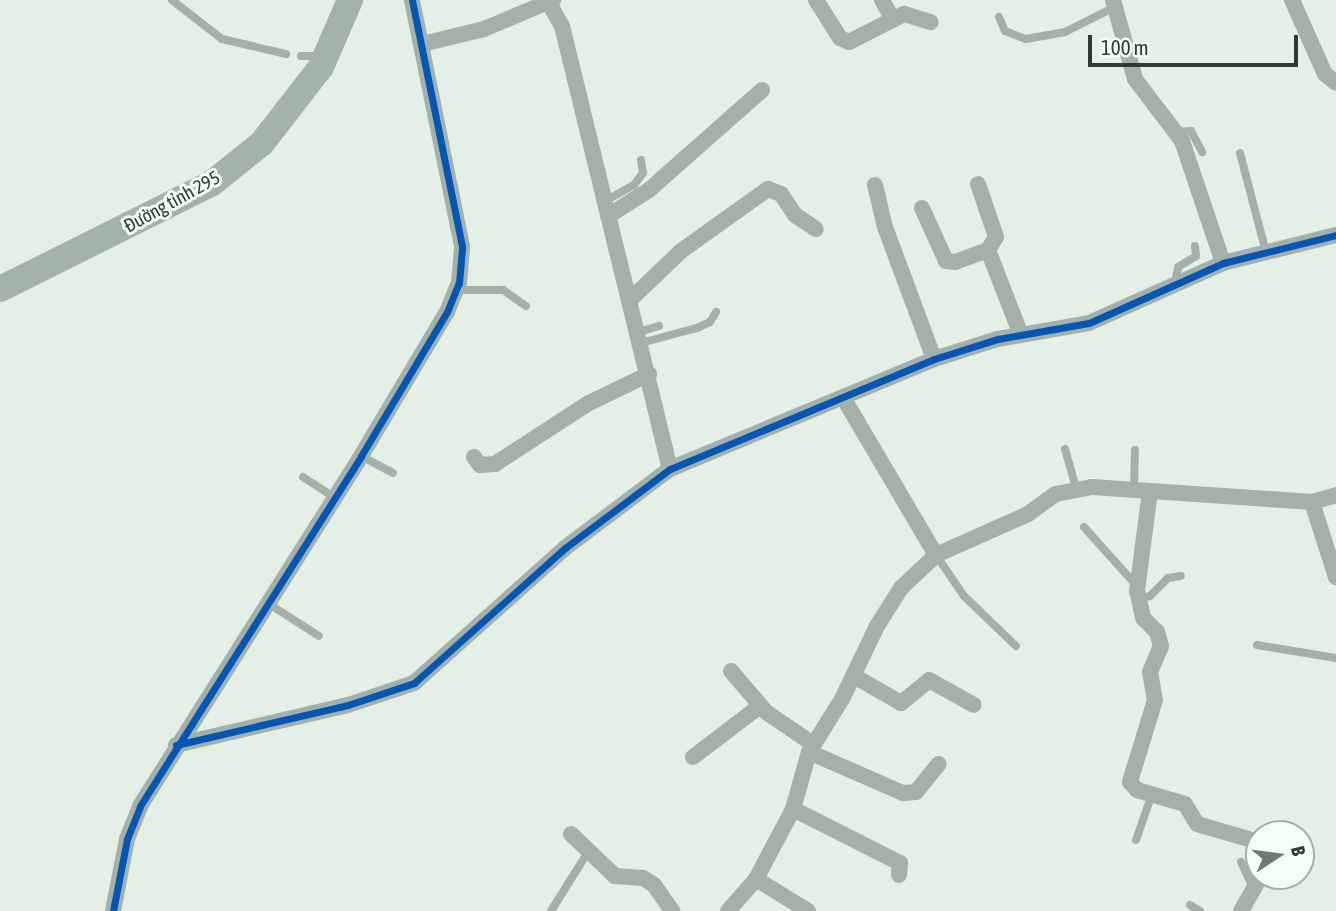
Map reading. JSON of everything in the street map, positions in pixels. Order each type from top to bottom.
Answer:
[{"type":"main road","name":"Đường tỉnh 295","points":[[0,289],[211,184],[262,143],[313,56],[347,7]]},
{"type":"street","points":[[113,911],[127,839],[140,806],[176,745],[269,604],[361,456],[457,290],[463,253],[412,0]]},
{"type":"street","points":[[816,0],[844,41],[893,19],[916,15],[931,22]]},
{"type":"street","points":[[882,0],[893,19]]},
{"type":"street","points":[[1292,0],[1325,74],[1336,83]]},
{"type":"street","points":[[422,44],[484,29],[551,1],[562,26],[631,299],[670,469]]},
{"type":"street","points":[[1114,4],[1135,79],[1176,132],[1223,263]]},
{"type":"street","points":[[607,209],[660,181],[762,90]]},
{"type":"street","points":[[922,208],[946,261],[956,262],[988,250],[996,237],[978,184]]},
{"type":"street","points":[[875,185],[885,227],[933,359]]},
{"type":"street","points":[[631,299],[681,251],[768,189],[781,194],[795,215],[816,229]]},
{"type":"street","points":[[176,745],[348,705],[414,683],[565,548],[670,469],[844,400],[933,359],[1021,335],[1089,323],[1223,263],[1336,236]]},
{"type":"street","points":[[988,250],[1021,335]]},
{"type":"street","points":[[474,457],[480,465],[495,464],[587,404],[649,374]]},
{"type":"street","points":[[844,400],[936,555]]},
{"type":"street","points":[[728,911],[756,879],[793,809],[811,748],[854,676],[901,588],[936,555],[1028,514],[1043,500],[1076,488],[1312,502],[1336,495]]},
{"type":"street","points":[[1142,491],[1137,592],[1143,618],[1157,632],[1161,646],[1150,672],[1155,700],[1130,782],[1152,794],[1185,804],[1197,824],[1245,838]]},
{"type":"street","points":[[1312,502],[1336,577]]},
{"type":"street","points":[[731,671],[760,706],[811,748],[903,793],[916,792],[939,764]]},
{"type":"street","points":[[854,676],[901,703],[929,680],[974,705]]},
{"type":"street","points":[[693,757],[760,706]]},
{"type":"street","points":[[793,809],[900,863],[899,875]]},
{"type":"street","points":[[570,834],[615,876],[643,878],[654,885],[673,911]]},
{"type":"street","points":[[756,879],[808,911]]},
{"type":"street","points":[[1241,911],[1253,890]]},
{"type":"lane","points":[[172,0],[222,39],[286,54]]},
{"type":"lane","points":[[999,16],[1005,31],[1026,39],[1065,32],[1114,4]]},
{"type":"lane","points":[[1176,132],[1191,131],[1202,152]]},
{"type":"lane","points":[[1240,153],[1266,252]]},
{"type":"lane","points":[[607,209],[634,185],[643,173],[641,160]]},
{"type":"lane","points":[[1175,283],[1178,267],[1196,256],[1195,246]]},
{"type":"lane","points":[[457,290],[503,290],[526,306]]},
{"type":"lane","points":[[640,337],[697,328],[709,322],[716,312]]},
{"type":"lane","points":[[640,337],[659,326]]},
{"type":"lane","points":[[1065,449],[1076,488]]},
{"type":"lane","points":[[1135,450],[1142,491]]},
{"type":"lane","points":[[361,456],[393,473]]},
{"type":"lane","points":[[303,477],[335,498]]},
{"type":"lane","points":[[1084,527],[1137,592],[1150,596],[1168,578],[1181,576]]},
{"type":"lane","points":[[936,555],[964,596],[1016,646]]},
{"type":"lane","points":[[269,604],[319,636]]},
{"type":"lane","points":[[1258,645],[1336,658]]},
{"type":"lane","points":[[1136,840],[1152,794]]},
{"type":"lane","points":[[551,911],[588,852]]},
{"type":"lane","points":[[1241,862],[1245,867]]},
{"type":"lane","points":[[1190,905],[1200,911]]},
{"type":"cycle path","points":[[113,911],[127,839],[140,806],[361,456],[447,312],[459,283],[462,246],[412,0]]},
{"type":"cycle path","points":[[176,745],[348,705],[414,683],[565,548],[670,469],[934,359],[998,339],[1089,323],[1223,263],[1336,235]]}]
